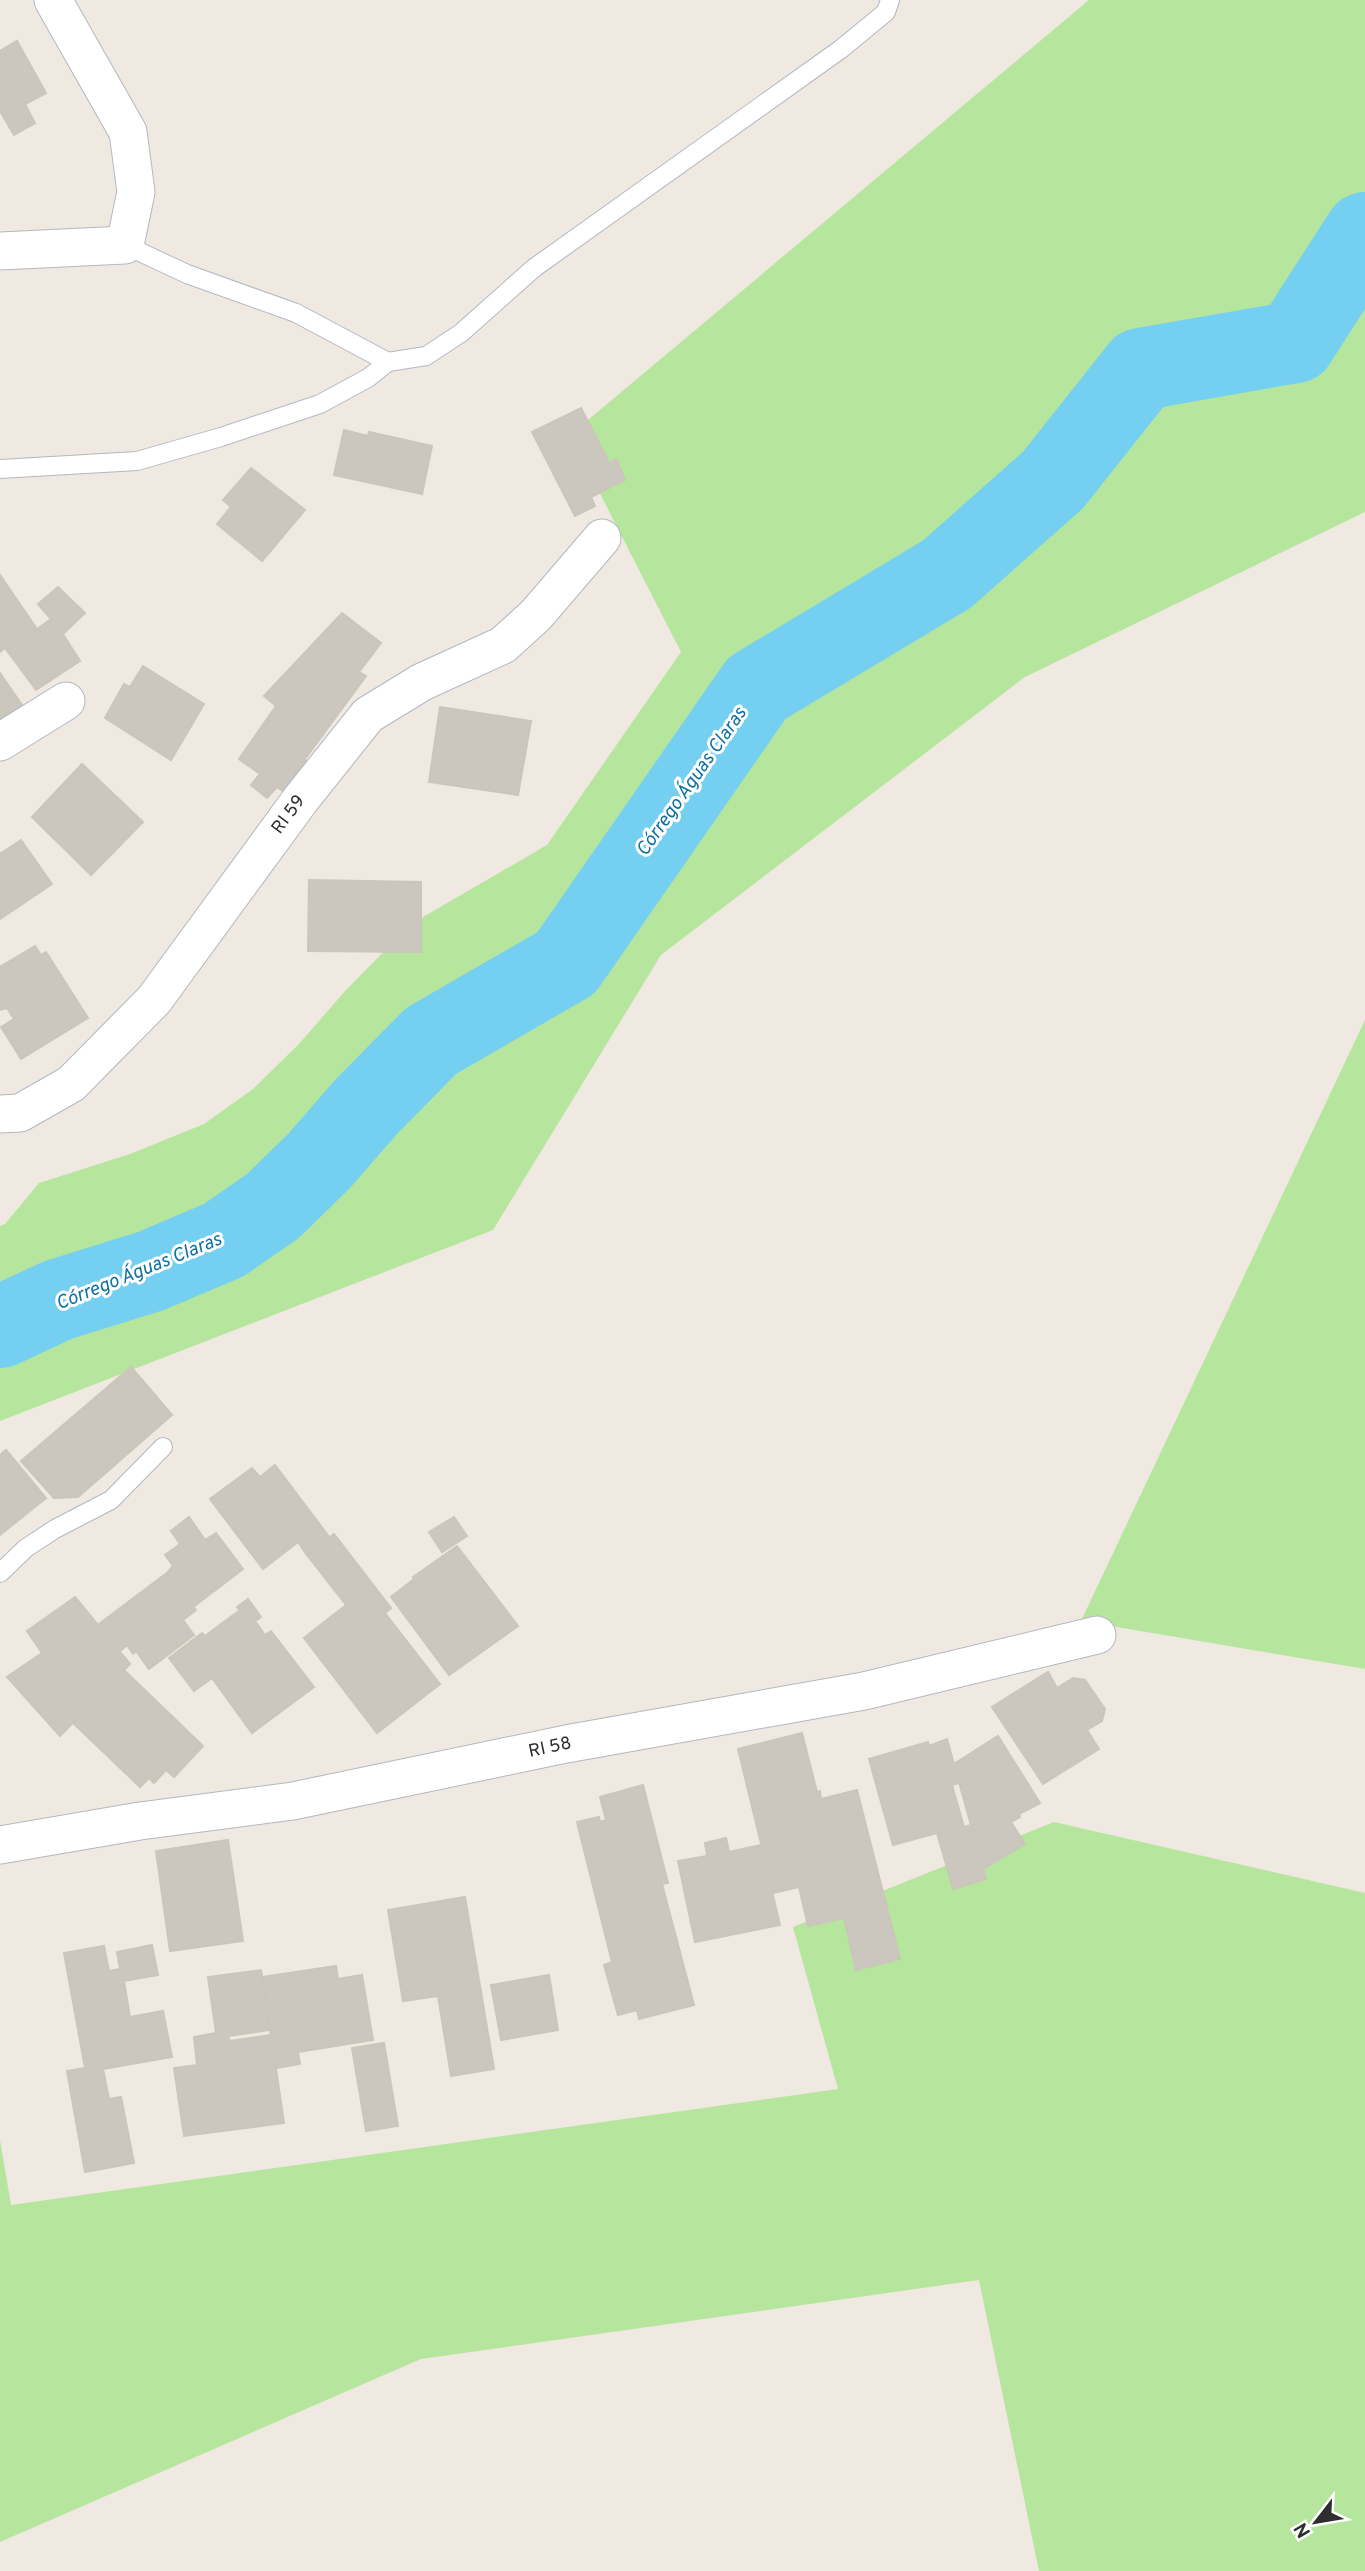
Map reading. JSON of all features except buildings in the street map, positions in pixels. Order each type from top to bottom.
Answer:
[{"type":"street","points":[[0,251],[125,245],[136,192],[128,132],[53,0]]},
{"type":"street","name":"RI 59","points":[[0,1114],[20,1113],[71,1084],[153,1000],[301,799],[368,715],[422,682],[503,645],[536,615],[602,538]]},
{"type":"street","points":[[0,742],[66,701]]},
{"type":"street","name":"RI 58","points":[[0,1845],[140,1821],[292,1801],[566,1744],[864,1691],[1097,1635]]},
{"type":"lane","points":[[0,469],[137,461],[320,404],[368,378],[388,362],[426,356],[461,333],[534,268],[841,49],[886,12],[890,0]]},
{"type":"lane","points":[[125,245],[187,274],[296,313],[388,362]]},
{"type":"lane","points":[[0,1573],[26,1548],[55,1529],[111,1500],[163,1447]]},
{"type":"green space","points":[[1089,0],[1365,0],[1365,512],[1025,677],[661,955],[493,1230],[0,1421],[0,1226],[5,1224],[39,1183],[130,1154],[204,1124],[253,1089],[299,1044],[346,990],[411,924],[547,845],[681,652],[570,435]]},
{"type":"green space","points":[[1365,1020],[1365,1669],[1081,1621]]},
{"type":"green space","points":[[1054,1822],[1365,1893],[1365,2571],[1039,2571],[979,2280],[421,2359],[0,2542],[0,2140],[11,2205],[838,2089],[793,1927]]},
{"type":"waterway","name":"Córrego Águas Claras","points":[[0,1327],[58,1300],[151,1271],[224,1240],[273,1206],[319,1161],[366,1107],[431,1041],[566,963],[757,688],[947,574],[1053,480],[1141,369],[1295,342],[1365,233]]}]
